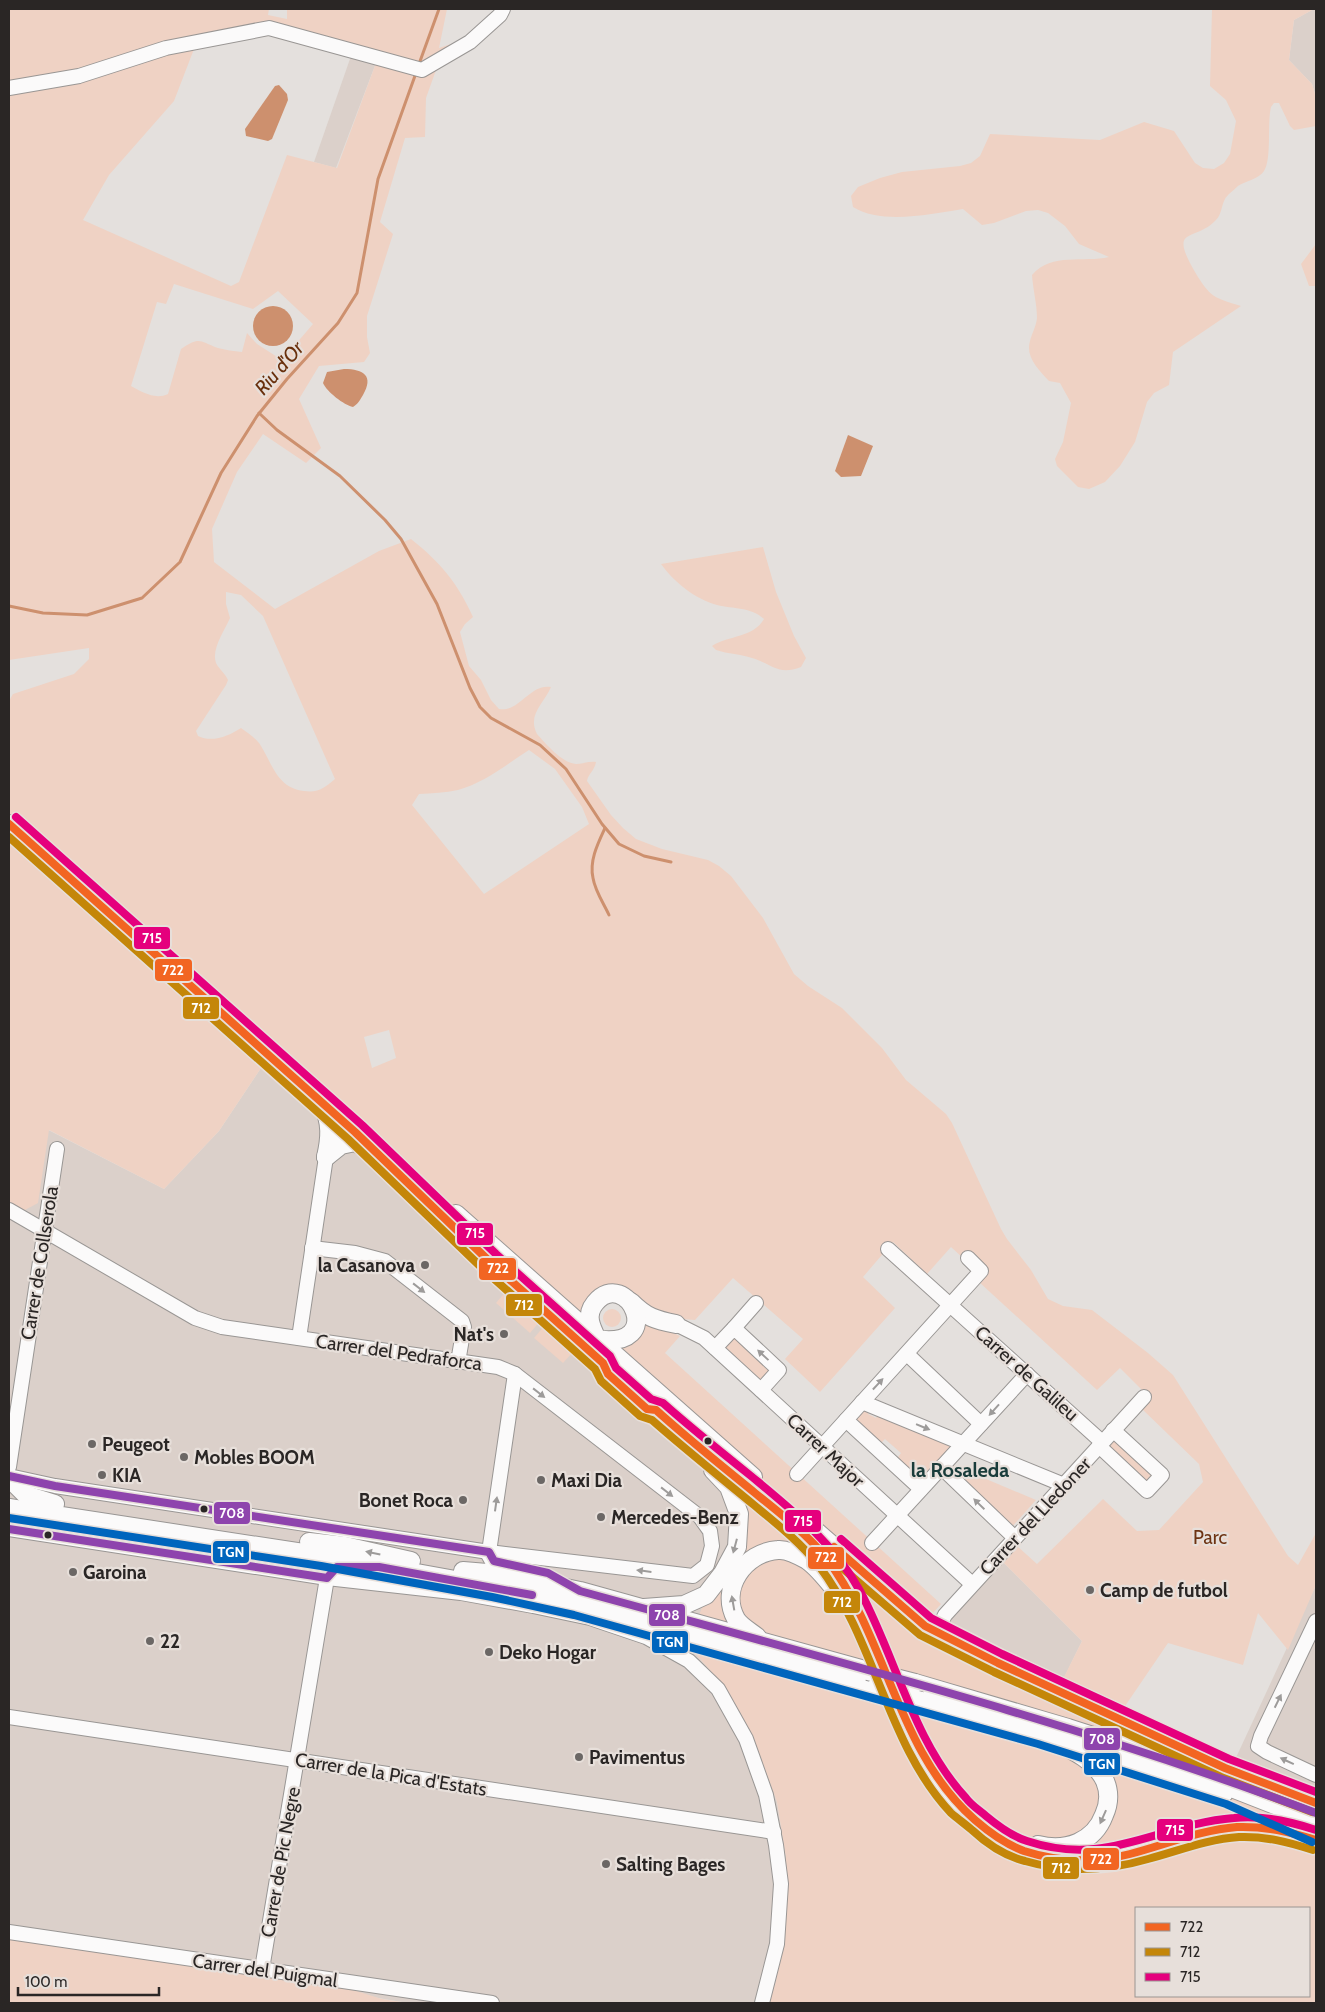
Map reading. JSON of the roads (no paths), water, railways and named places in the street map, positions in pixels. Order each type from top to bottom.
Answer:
[{"type":"main road","points":[[9,824],[319,1099],[512,1281],[666,1419],[801,1531],[828,1560],[846,1586],[924,1757],[937,1780],[952,1800],[971,1820],[1006,1843],[1044,1856],[1060,1859],[1104,1859],[1128,1855],[1200,1833],[1249,1826],[1282,1829],[1316,1840]]},
{"type":"main road","points":[[319,1099],[327,1113],[329,1125],[329,1143],[326,1157]]},
{"type":"main road","points":[[355,1132],[372,1140],[397,1160],[597,1340],[923,1624],[998,1663],[1181,1748],[1225,1768],[1316,1803]]},
{"type":"main road","points":[[326,1157],[341,1145],[355,1142],[374,1152]]},
{"type":"main road","points":[[512,1281],[582,1333],[597,1340],[615,1341],[629,1334],[676,1324]]},
{"type":"main road","points":[[539,1286],[562,1299],[578,1304],[616,1294],[624,1297],[644,1315],[656,1320],[676,1324]]},
{"type":"main road","points":[[600,1298],[593,1305],[589,1319],[601,1351],[641,1388],[666,1419],[729,1487],[739,1514],[737,1547],[723,1573],[706,1595],[684,1605],[644,1608]]},
{"type":"main road","points":[[630,1302],[636,1312],[637,1319],[629,1334],[626,1348],[631,1359],[661,1394]]},
{"type":"main road","points":[[9,1482],[26,1495],[55,1504],[242,1534],[345,1546],[579,1597],[1143,1757],[1234,1788],[1316,1821]]},
{"type":"main road","points":[[9,1504],[56,1511],[72,1518]]},
{"type":"main road","points":[[9,1508],[323,1556],[494,1587],[576,1605],[871,1679]]},
{"type":"main road","points":[[242,1534],[265,1541],[319,1549],[323,1556],[327,1578]]},
{"type":"main road","points":[[824,1538],[875,1623],[931,1753],[949,1782],[976,1812],[1014,1836],[1048,1847],[1074,1844],[1086,1839],[1096,1831],[1102,1820],[1110,1802],[1105,1781],[1090,1761],[1041,1734]]},
{"type":"main road","points":[[761,1640],[737,1620],[730,1599],[733,1581],[748,1562],[762,1554],[780,1550],[808,1561],[847,1602],[872,1641]]},
{"type":"main road","points":[[489,1552],[494,1561],[548,1573],[580,1591]]},
{"type":"main road","points":[[327,1578],[337,1567],[379,1567]]},
{"type":"main road","points":[[455,1570],[500,1574],[580,1591],[761,1640],[871,1679]]},
{"type":"main road","points":[[918,1692],[1230,1795],[1316,1834]]},
{"type":"main road","points":[[918,1692],[1078,1731],[1250,1787],[1316,1813]]},
{"type":"street","points":[[9,88],[79,76],[166,48],[269,28],[418,69],[470,42],[503,9]]},
{"type":"street","name":"Carrer de Collserola","points":[[9,1482],[57,1148]]},
{"type":"street","points":[[299,1338],[326,1157]]},
{"type":"street","name":"Carrer del Pedraforca","points":[[9,1210],[195,1318],[222,1327],[498,1367],[515,1374],[700,1517],[710,1530],[712,1546],[707,1565],[693,1576],[489,1552]]},
{"type":"street","points":[[312,1248],[355,1253],[385,1261],[462,1321],[464,1327],[458,1362]]},
{"type":"street","name":"Carrer de Galileu","points":[[888,1249],[948,1308],[1147,1490],[1162,1475],[1114,1430]]},
{"type":"street","points":[[797,1474],[981,1271],[968,1258]]},
{"type":"street","points":[[715,1348],[756,1303]]},
{"type":"street","name":"Carrer Major","points":[[676,1324],[704,1338],[972,1584]]},
{"type":"street","points":[[734,1328],[779,1370],[761,1390]]},
{"type":"street","points":[[907,1354],[981,1424]]},
{"type":"street","points":[[9,1482],[55,1486],[489,1552],[515,1374]]},
{"type":"street","points":[[872,1543],[1024,1377]]},
{"type":"street","name":"Carrer del Lledoner","points":[[923,1624],[941,1623],[944,1615],[1144,1397]]},
{"type":"street","points":[[862,1402],[1064,1485]]},
{"type":"street","points":[[846,1420],[921,1489]]},
{"type":"street","points":[[941,1468],[1014,1538]]},
{"type":"street","points":[[9,1529],[327,1578],[461,1593],[590,1618],[646,1637],[690,1660],[718,1690],[746,1739],[766,1795],[774,1832],[781,1884],[779,1920],[777,1944],[762,2003]]},
{"type":"street","name":"Carrer de Pic Negre","points":[[262,1969],[327,1578]]},
{"type":"street","points":[[1316,1621],[1311,1647],[1261,1736],[1258,1746],[1316,1775]]},
{"type":"street","name":"Carrer de la Pica d'Estats","points":[[9,1717],[774,1832]]},
{"type":"street","name":"Carrer del Puigmal","points":[[9,1932],[492,2003]]},
{"type":"waterway","name":"Riu d'Or","points":[[419,64],[439,9]]},
{"type":"waterway","name":"Riu d'Or","points":[[9,606],[43,613],[87,615],[142,598],[180,562],[221,473],[257,416],[287,379],[338,323],[357,293],[378,179],[416,73]]},
{"type":"waterway","points":[[259,413],[277,430],[340,476],[385,520],[401,539],[437,604],[470,688],[480,707],[491,718],[540,745],[566,769],[602,824],[619,844],[644,856],[671,862]]},
{"type":"waterway","points":[[605,828],[595,852],[592,872],[594,883],[609,915]]},
{"type":"place","name":"la Casanova","points":[[425,1265]]},
{"type":"place","name":"Nat's","points":[[504,1334]]},
{"type":"place","name":"Peugeot","points":[[92,1444]]},
{"type":"place","name":"Mobles BOOM","points":[[184,1457]]},
{"type":"place","name":"KIA","points":[[102,1475]]},
{"type":"place","name":"Maxi Dia","points":[[541,1480]]},
{"type":"place","name":"Bonet Roca","points":[[463,1500]]},
{"type":"place","name":"Mercedes-Benz","points":[[601,1517]]},
{"type":"place","name":"Garoina","points":[[73,1572]]},
{"type":"place","name":"Camp de futbol","points":[[1090,1590]]},
{"type":"place","name":"22","points":[[150,1641]]},
{"type":"place","name":"Deko Hogar","points":[[489,1652]]},
{"type":"place","name":"Pavimentus","points":[[579,1757]]},
{"type":"place","name":"Salting Bages","points":[[606,1864]]},
{"type":"district","name":"la Rosaleda","points":[[960,1470]]},
{"type":"park label","name":"Parc","points":[[1210,1537]]}]
